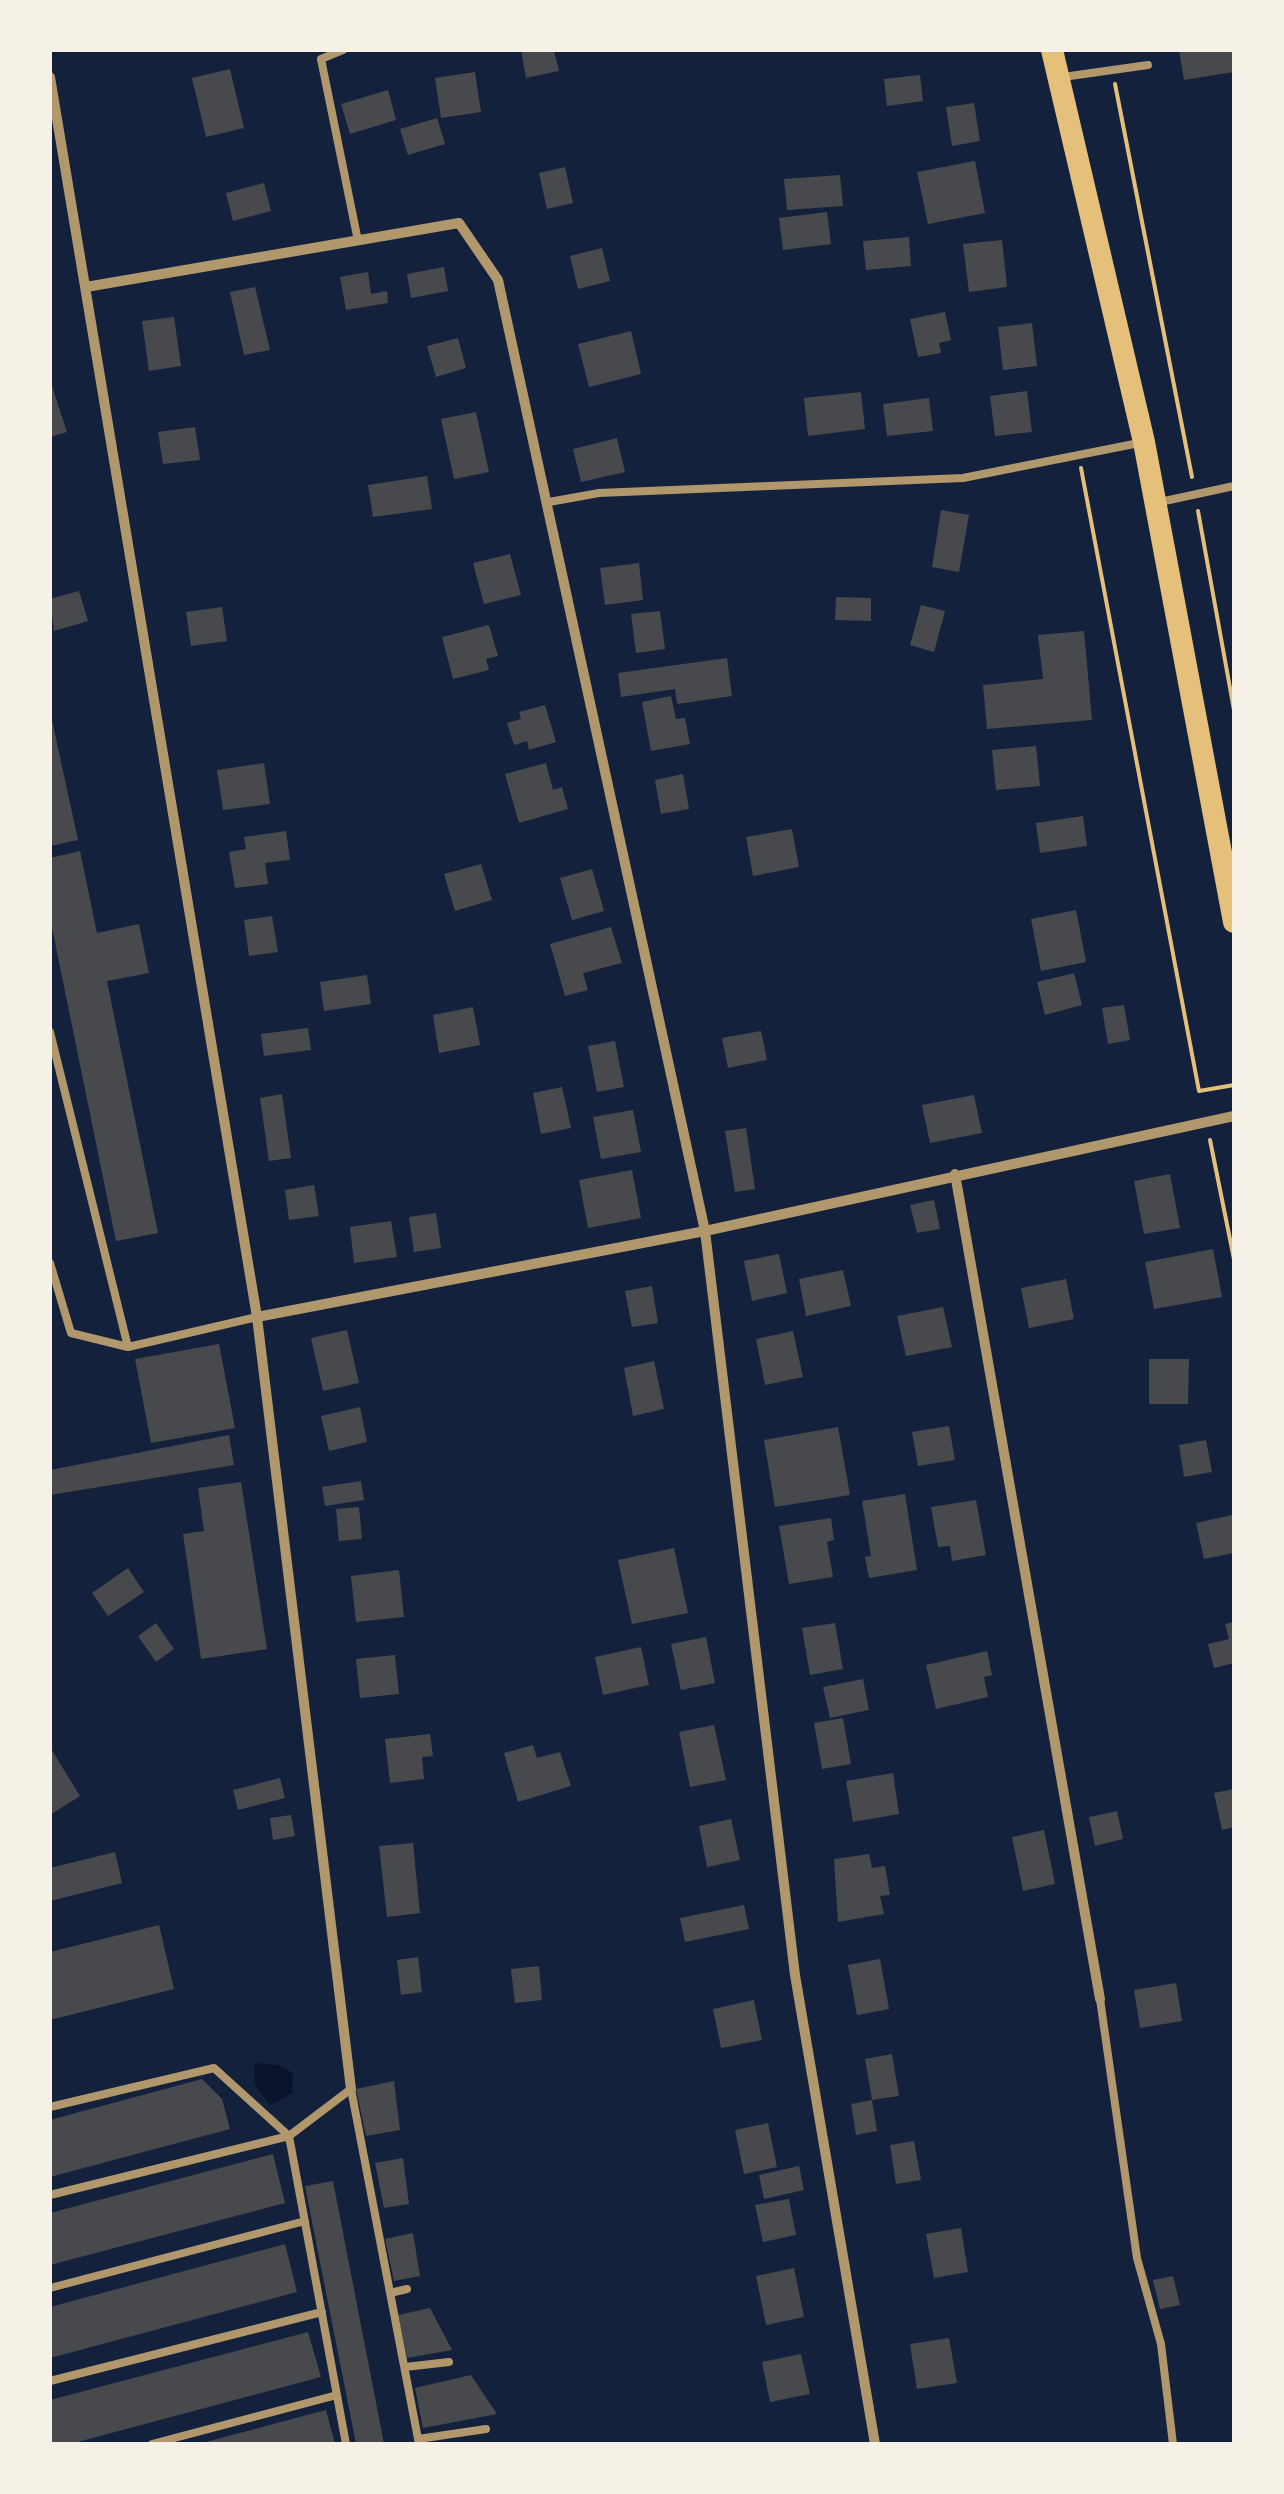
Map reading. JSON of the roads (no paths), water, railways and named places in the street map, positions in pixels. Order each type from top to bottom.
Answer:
[{"type":"main road","points":[[1052,50],[1144,442],[1234,922]]},
{"type":"street","points":[[50,76],[256,1317],[351,2089]]},
{"type":"street","points":[[86,287],[459,224],[498,280],[705,1231],[795,1975],[875,2444]]},
{"type":"street","points":[[256,1317],[705,1231],[1234,1116]]},
{"type":"street","points":[[955,1174],[1100,1999]]},
{"type":"lane","points":[[343,50],[321,59],[358,240]]},
{"type":"lane","points":[[1058,77],[1148,64]]},
{"type":"lane","points":[[549,502],[652,490],[962,478],[1144,442]]},
{"type":"lane","points":[[1155,503],[1234,486]]},
{"type":"lane","points":[[50,1032],[128,1347]]},
{"type":"lane","points":[[50,1263],[71,1333],[128,1347],[256,1317]]},
{"type":"lane","points":[[1100,1999],[1137,2258],[1161,2344],[1172,2444]]},
{"type":"lane","points":[[50,2107],[214,2068],[289,2136],[346,2444]]},
{"type":"lane","points":[[50,2194],[289,2136],[351,2089],[419,2441],[486,2428]]},
{"type":"lane","points":[[50,2288],[305,2221]]},
{"type":"lane","points":[[390,2292],[407,2289]]},
{"type":"lane","points":[[50,2381],[322,2312]]},
{"type":"lane","points":[[405,2368],[448,2362]]},
{"type":"lane","points":[[152,2444],[337,2395]]},
{"type":"water","points":[[254,2063],[278,2065],[293,2073],[292,2093],[270,2105],[255,2084]]}]
